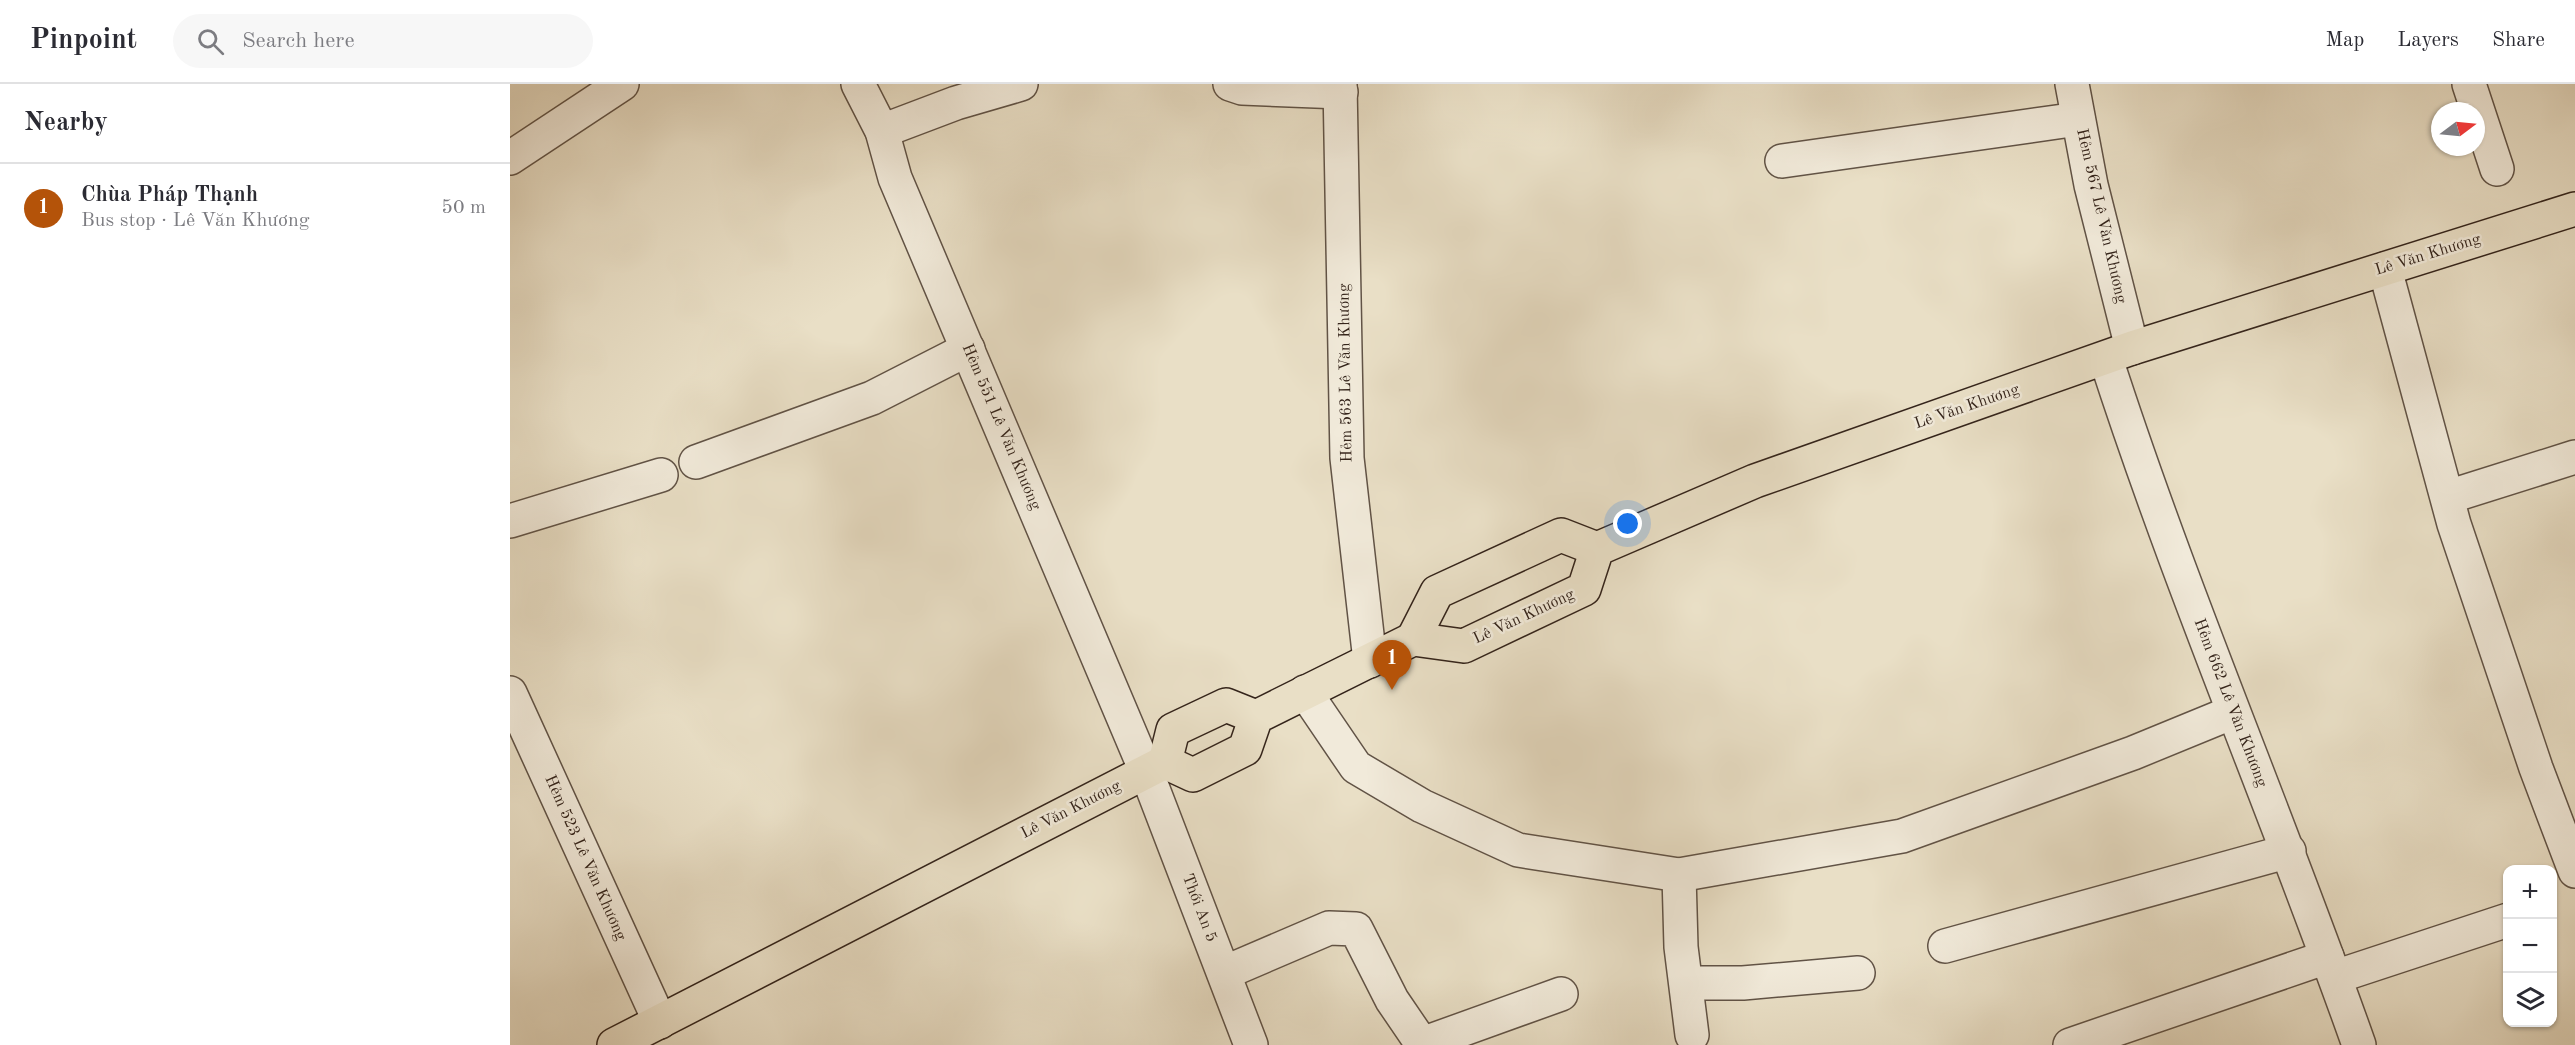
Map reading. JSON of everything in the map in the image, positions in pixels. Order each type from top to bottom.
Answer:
[{"type":"main road","name":"Lê Văn Khương","points":[[1413,639],[1464,646],[1584,589],[1597,549],[1755,481],[2119,354],[2575,209]]},
{"type":"main road","points":[[1256,717],[1226,705],[1173,730],[1155,766],[1193,775],[1245,749],[1256,717],[1413,639],[1437,592],[1561,535],[1597,549]]},
{"type":"main road","name":"Lê Văn Khương","points":[[614,1045],[1155,766]]},
{"type":"street","points":[[510,158],[622,84]]},
{"type":"street","name":"Hẻm 551 Lê Văn Khương","points":[[858,84],[882,131],[895,178],[968,349],[1155,766]]},
{"type":"street","points":[[882,131],[956,103],[1021,84]]},
{"type":"street","points":[[1230,84],[1242,88],[1340,88]]},
{"type":"street","name":"Hẻm 567 Lê Văn Khương","points":[[2072,84],[2119,354]]},
{"type":"street","points":[[2469,84],[2497,169]]},
{"type":"street","name":"Hẻm 563 Lê Văn Khương","points":[[1340,88],[1347,458],[1370,661]]},
{"type":"street","points":[[1782,161],[2078,119]]},
{"type":"street","points":[[2385,269],[2454,524],[2536,768],[2575,871]]},
{"type":"street","points":[[696,462],[872,398],[968,349]]},
{"type":"street","name":"Hẻm 662 Lê Văn Khương","points":[[2119,354],[2143,475],[2233,712],[2289,851],[2359,1045]]},
{"type":"street","points":[[2448,497],[2575,457]]},
{"type":"street","points":[[510,521],[661,475]]},
{"type":"street","points":[[1305,692],[1356,767],[1422,806],[1518,850],[1678,875],[1902,836],[2112,760],[2233,712]]},
{"type":"street","name":"Hẻm 523 Lê Văn Khương","points":[[510,693],[660,1022]]},
{"type":"street","name":"Thới An 5","points":[[1155,766],[1224,973],[1251,1045]]},
{"type":"street","points":[[1945,946],[2289,851]]},
{"type":"street","points":[[1678,875],[1681,947],[1692,1035]]},
{"type":"street","points":[[2070,1045],[2331,967],[2503,922]]},
{"type":"street","points":[[1224,973],[1329,928],[1356,929],[1392,1000],[1422,1044],[1561,994]]},
{"type":"street","points":[[1687,983],[1743,983],[1858,973]]},
{"type":"place","name":"Chùa Pháp Thạnh","points":[[1392,690]]}]
